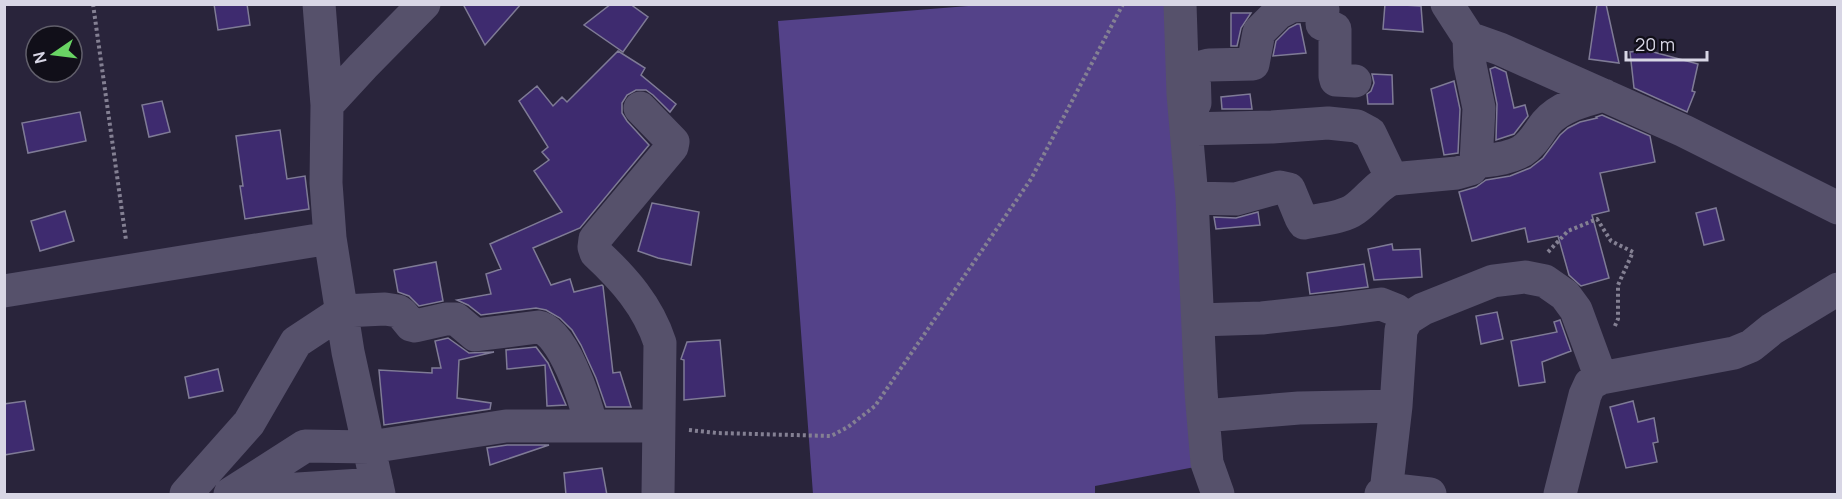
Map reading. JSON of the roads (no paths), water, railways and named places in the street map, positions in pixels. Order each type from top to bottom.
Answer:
[{"type":"street","points":[[256,495],[298,489],[378,489],[357,394],[330,238],[326,183],[327,105],[319,4]]},
{"type":"street","points":[[327,105],[424,4]]},
{"type":"street","points":[[1180,4],[1203,416],[1207,463],[1218,495]]},
{"type":"street","points":[[1192,198],[1236,199],[1280,187],[1289,189],[1304,223],[1342,215],[1354,210],[1384,182],[1392,179],[1457,173],[1471,169],[1476,162],[1479,108],[1477,89],[1470,65],[1469,38],[1447,4]]},
{"type":"street","points":[[1186,129],[1195,117],[1194,69],[1209,65],[1253,64],[1259,32],[1278,13],[1294,5],[1309,5],[1323,9],[1322,24],[1335,29],[1336,81],[1355,81]]},
{"type":"street","points":[[1469,38],[1500,49],[1684,131],[1838,208]]},
{"type":"street","points":[[1476,162],[1522,151],[1547,122],[1572,104],[1604,95]]},
{"type":"street","points":[[640,108],[673,142],[672,147],[595,239],[594,247],[596,253],[638,297],[654,324],[660,343],[658,495]]},
{"type":"street","points":[[1186,129],[1328,123],[1357,126],[1370,133],[1392,179]]},
{"type":"street","points":[[4,291],[330,238]]},
{"type":"street","points":[[1430,495],[1395,490],[1383,493],[1396,406],[1401,330],[1407,319],[1423,309],[1493,281],[1525,278],[1545,281],[1565,295],[1576,310],[1598,372]]},
{"type":"street","points":[[1560,495],[1585,396],[1598,372],[1734,353],[1751,346],[1772,329],[1838,289]]},
{"type":"street","points":[[1198,320],[1262,318],[1381,303],[1396,310],[1407,319]]},
{"type":"street","points":[[186,495],[249,423],[296,342],[343,310],[398,311],[415,327],[446,319],[456,319],[475,335],[544,328],[549,331],[562,350],[574,373],[584,396],[591,425]]},
{"type":"street","points":[[1203,416],[1299,408],[1396,406]]},
{"type":"street","points":[[230,495],[305,446],[370,447],[506,426],[658,426]]}]
